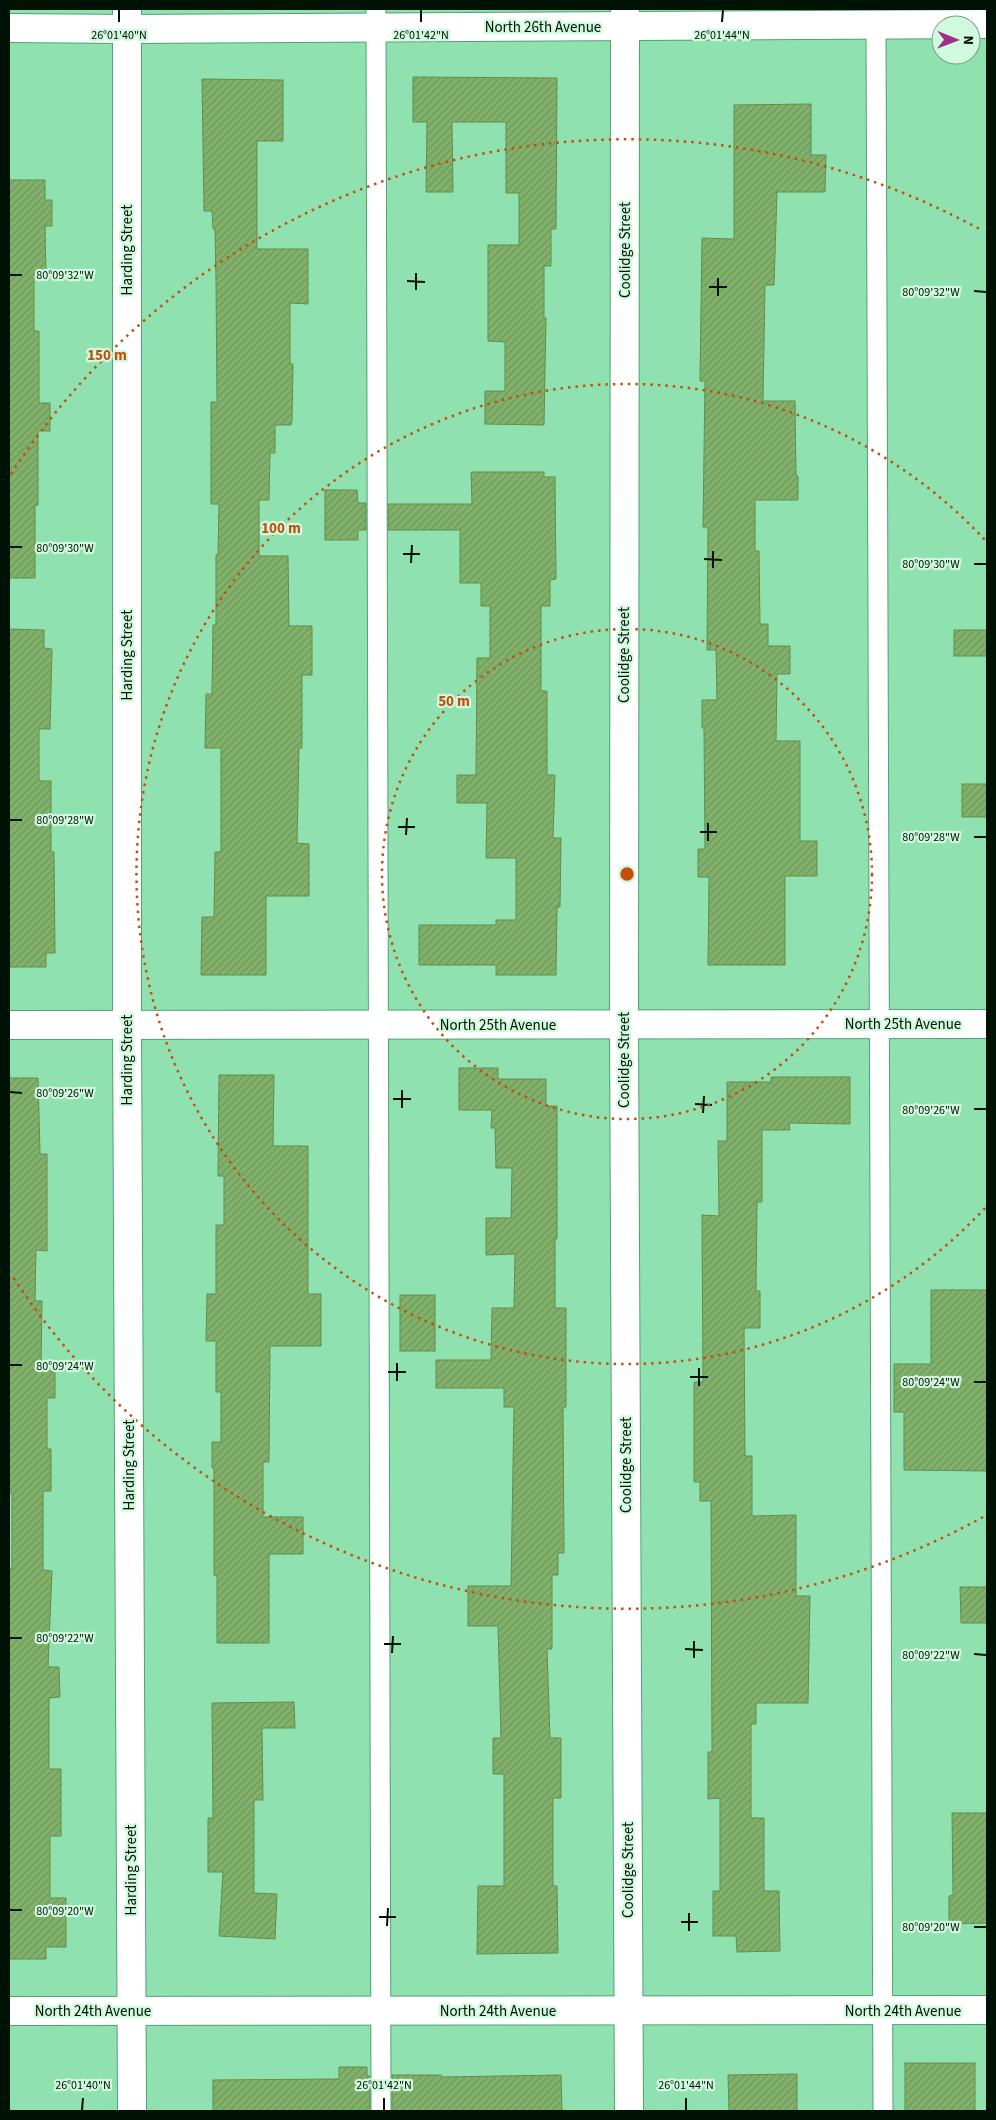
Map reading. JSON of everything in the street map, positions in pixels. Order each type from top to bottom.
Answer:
[{"type":"street","name":"North 26th Avenue","points":[[9,28],[127,19],[625,17],[876,25],[987,24]]},
{"type":"street","name":"Coolidge Street","points":[[625,17],[624,1025],[629,2111]]},
{"type":"street","name":"Harding Street","points":[[127,19],[126,1024],[132,2111]]},
{"type":"street","name":"North 25th Avenue","points":[[9,1025],[987,1024]]},
{"type":"street","name":"North 24th Avenue","points":[[9,2011],[628,2012],[987,2010]]},
{"type":"lane","points":[[376,18],[381,2111]]},
{"type":"lane","points":[[876,25],[883,2111]]},
{"type":"building","points":[[413,77],[557,78],[556,229],[551,229],[551,266],[544,266],[544,318],[546,318],[544,425],[485,424],[485,391],[505,391],[505,342],[488,341],[488,245],[519,245],[519,193],[506,193],[506,122],[452,122],[453,192],[426,192],[427,122],[413,122]]},
{"type":"building","points":[[202,79],[283,80],[283,141],[257,141],[257,249],[308,249],[308,304],[290,303],[290,364],[293,364],[292,420],[291,425],[275,425],[275,453],[270,453],[269,500],[259,500],[259,556],[288,556],[289,626],[312,626],[312,675],[302,675],[302,748],[299,748],[297,843],[309,844],[309,896],[266,896],[266,975],[201,975],[202,917],[214,917],[215,852],[221,852],[221,748],[205,748],[206,694],[212,694],[213,625],[216,625],[216,555],[218,555],[219,504],[211,504],[211,402],[217,402],[215,229],[213,229],[212,211],[204,211]]},
{"type":"building","points":[[811,104],[811,155],[826,155],[825,192],[777,192],[774,285],[765,285],[763,401],[795,401],[798,500],[755,500],[755,551],[759,551],[760,624],[768,624],[768,646],[790,646],[790,674],[777,674],[776,741],[800,741],[800,841],[817,841],[817,876],[785,876],[785,965],[708,965],[709,877],[698,877],[698,849],[705,849],[702,700],[717,700],[716,650],[707,650],[708,527],[703,527],[705,381],[700,381],[702,238],[734,239],[734,105]]},
{"type":"building","points":[[9,180],[45,180],[45,200],[52,200],[52,226],[45,226],[46,278],[34,278],[34,331],[39,331],[39,403],[50,403],[50,431],[38,431],[38,505],[35,505],[35,578],[9,578]]},
{"type":"building","points":[[471,472],[544,472],[544,477],[555,477],[556,579],[550,580],[550,606],[541,606],[541,691],[547,691],[547,775],[555,775],[553,838],[561,838],[560,907],[557,907],[556,975],[496,975],[496,965],[419,965],[419,925],[496,925],[496,920],[516,920],[516,858],[486,858],[487,803],[457,803],[457,775],[476,775],[477,658],[490,658],[490,606],[481,606],[481,583],[460,583],[460,530],[388,530],[388,504],[472,504]]},
{"type":"building","points":[[325,490],[357,490],[358,503],[366,503],[366,530],[358,530],[358,540],[325,540]]},
{"type":"building","points":[[9,629],[44,630],[44,648],[52,649],[50,729],[39,729],[39,781],[51,781],[51,852],[54,852],[55,953],[46,953],[46,967],[9,967]]},
{"type":"building","points":[[954,630],[987,630],[987,656],[954,656]]},
{"type":"building","points":[[962,784],[987,784],[987,817],[962,817]]},
{"type":"building","points":[[459,1068],[498,1068],[498,1079],[546,1079],[546,1106],[557,1106],[555,1308],[566,1308],[566,1407],[563,1407],[564,1553],[558,1553],[558,1575],[552,1575],[552,1649],[547,1649],[550,1738],[561,1738],[561,1798],[553,1798],[553,1886],[557,1886],[558,1953],[477,1954],[478,1886],[504,1886],[504,1774],[493,1774],[493,1738],[501,1738],[498,1626],[468,1626],[468,1586],[511,1586],[514,1407],[504,1407],[504,1388],[436,1388],[436,1360],[491,1360],[492,1308],[514,1308],[515,1254],[486,1255],[486,1218],[511,1218],[512,1168],[496,1168],[495,1128],[491,1128],[492,1110],[459,1110]]},
{"type":"building","points":[[219,1075],[274,1075],[273,1146],[308,1146],[308,1294],[321,1294],[321,1346],[270,1346],[269,1462],[263,1462],[263,1517],[303,1517],[303,1554],[269,1554],[269,1643],[217,1643],[217,1576],[214,1575],[214,1468],[212,1468],[212,1442],[221,1442],[221,1392],[216,1392],[216,1341],[206,1341],[207,1294],[216,1294],[216,1225],[224,1225],[224,1176],[218,1176]]},
{"type":"building","points":[[771,1077],[850,1077],[850,1124],[789,1123],[790,1130],[762,1130],[762,1202],[757,1202],[756,1291],[760,1291],[760,1328],[744,1328],[745,1456],[752,1456],[752,1516],[796,1515],[796,1596],[810,1596],[808,1703],[756,1703],[756,1724],[751,1724],[751,1818],[764,1818],[764,1891],[779,1891],[780,1951],[737,1952],[736,1936],[713,1936],[713,1891],[720,1891],[720,1798],[708,1799],[708,1752],[712,1752],[711,1501],[700,1501],[700,1482],[694,1482],[694,1382],[703,1382],[702,1215],[719,1216],[718,1141],[727,1141],[727,1082],[771,1082]]},
{"type":"building","points":[[9,1078],[38,1078],[40,1154],[47,1154],[47,1251],[36,1250],[35,1301],[42,1301],[41,1371],[55,1371],[55,1398],[47,1398],[47,1449],[51,1449],[51,1491],[43,1491],[43,1570],[52,1571],[48,1667],[59,1667],[60,1697],[49,1698],[49,1769],[61,1769],[61,1836],[50,1836],[50,1898],[66,1898],[66,1947],[46,1947],[46,1959],[9,1959],[9,1569],[12,1569],[12,1493],[9,1493]]},
{"type":"building","points":[[931,1290],[987,1290],[987,1471],[904,1470],[904,1412],[894,1412],[894,1364],[931,1364]]},
{"type":"building","points":[[400,1295],[435,1295],[435,1351],[400,1351]]},
{"type":"building","points":[[960,1587],[987,1587],[987,1623],[961,1623]]},
{"type":"building","points":[[294,1702],[295,1728],[262,1728],[263,1800],[254,1800],[254,1893],[277,1894],[275,1939],[219,1936],[223,1872],[208,1872],[208,1818],[213,1818],[212,1703]]},
{"type":"building","points":[[952,1813],[987,1813],[987,1923],[949,1924],[949,1896],[953,1895]]},
{"type":"building","points":[[905,2063],[975,2063],[975,2111],[905,2111]]},
{"type":"building","points":[[339,2067],[367,2067],[367,2076],[370,2076],[370,2111],[213,2111],[213,2080],[339,2079]]},
{"type":"building","points":[[797,2074],[797,2111],[729,2111],[728,2075]]},
{"type":"building","points":[[392,2075],[441,2075],[441,2077],[561,2075],[562,2111],[392,2111]]}]
